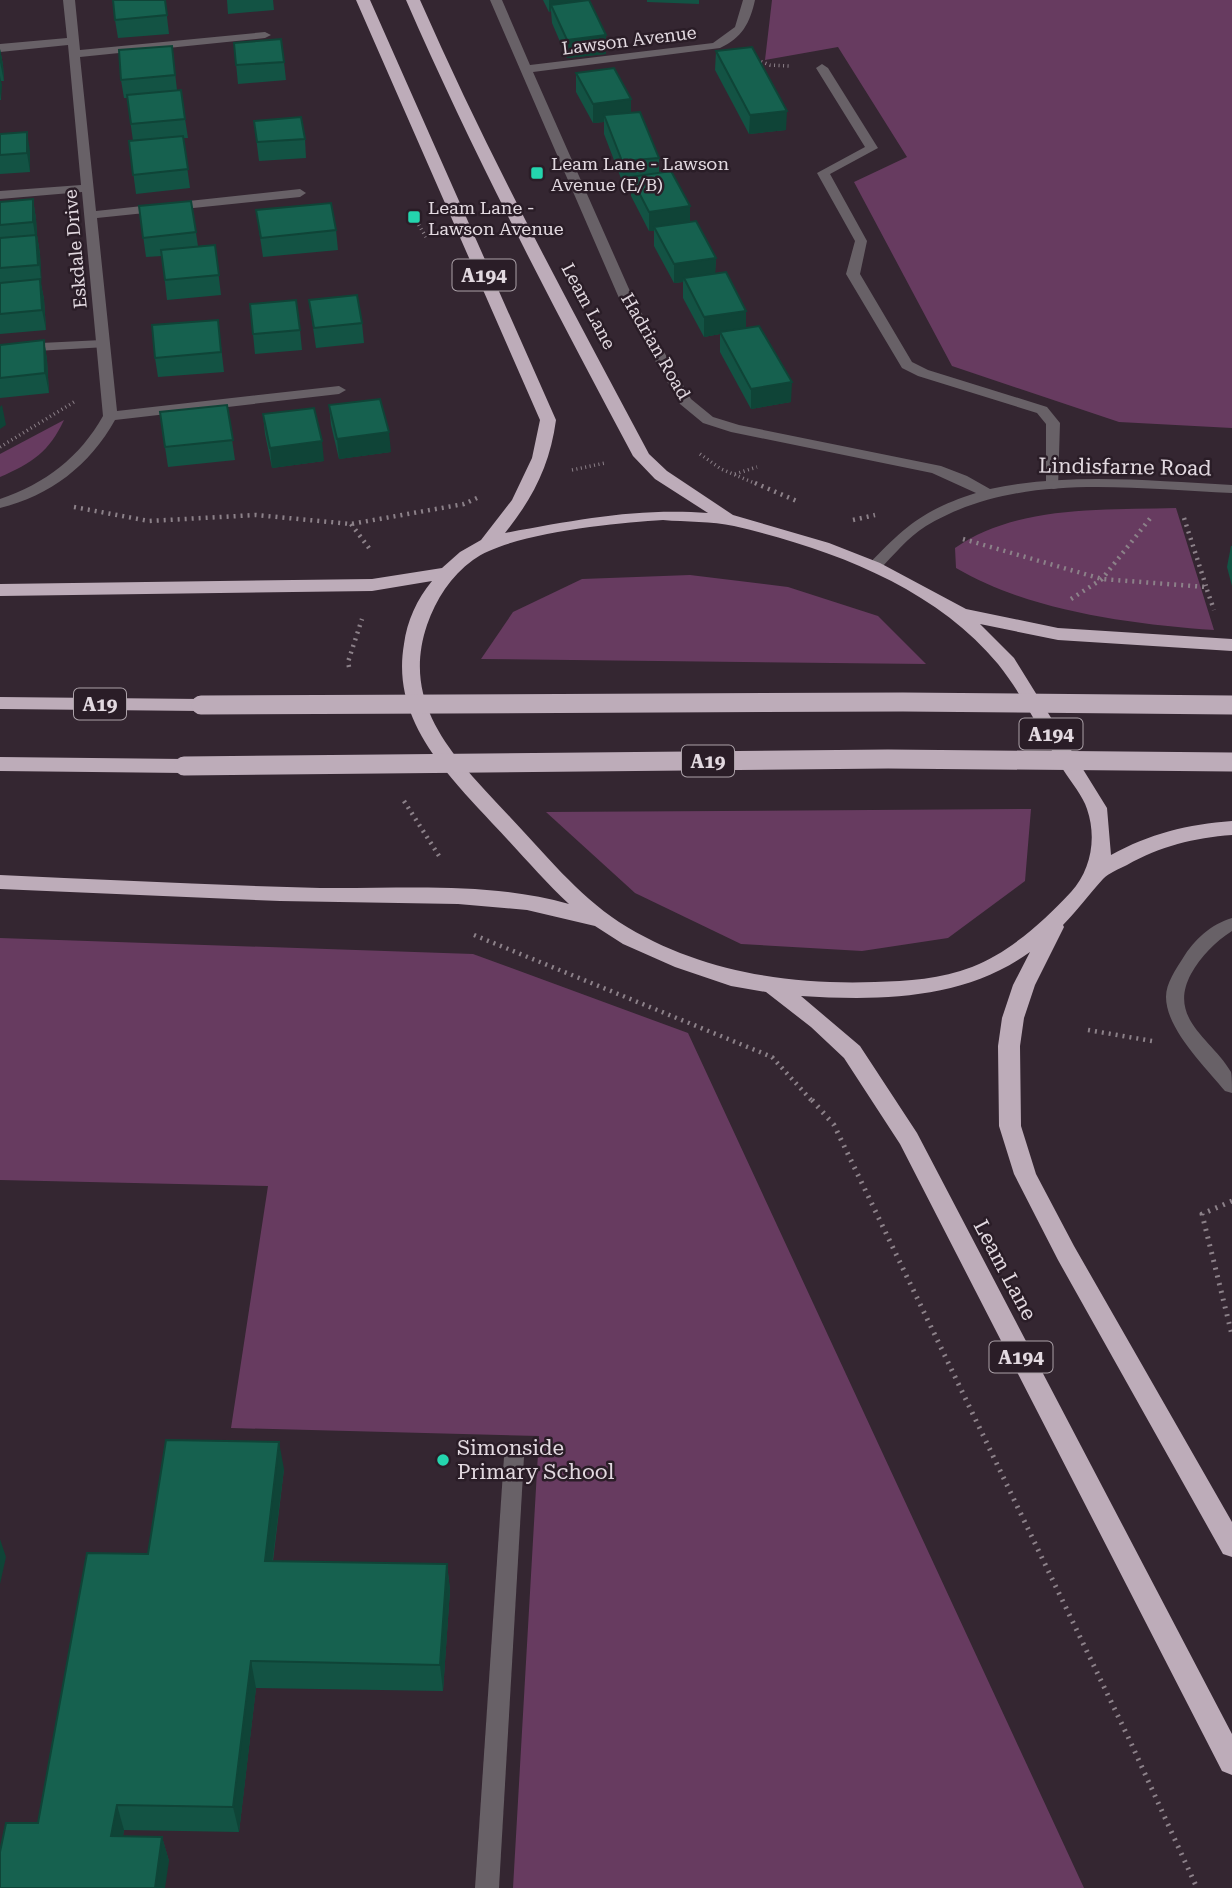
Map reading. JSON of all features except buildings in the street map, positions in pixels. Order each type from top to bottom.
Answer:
[{"type":"highway","name":"A194","points":[[363,0],[548,420],[545,452],[535,478],[514,511],[487,544],[446,573],[420,612],[410,661],[416,706],[443,755],[543,866],[603,922],[667,956],[731,978],[837,990],[891,990],[939,984],[982,972],[1020,949],[1058,919],[1097,873],[1102,836],[1097,808],[1007,662],[960,614],[922,591],[874,567],[776,532],[732,520],[663,514],[617,517],[590,520],[487,544]]},
{"type":"highway","name":"Leam Lane","points":[[413,0],[451,87],[549,283],[642,456],[661,475],[693,498],[732,520]]},
{"type":"highway","points":[[428,0],[451,87]]},
{"type":"highway","points":[[0,590],[372,585],[446,573]]},
{"type":"highway","points":[[960,614],[1058,634],[1232,645]]},
{"type":"highway","name":"A19","points":[[0,703],[201,705],[876,702],[1232,705]]},
{"type":"highway","name":"A19","points":[[0,764],[184,766],[888,759],[1232,762]]},
{"type":"highway","points":[[1097,873],[1133,850],[1174,835],[1200,829],[1232,828]]},
{"type":"highway","points":[[0,882],[277,894],[495,898],[558,906],[603,922]]},
{"type":"highway","name":"A194","points":[[1058,919],[1024,985],[1013,1018],[1009,1046],[1010,1126],[1025,1174],[1066,1253],[1232,1546]]},
{"type":"highway","name":"Leam Lane","points":[[769,984],[819,1021],[852,1052],[909,1139],[1232,1762]]},
{"type":"street","name":"Eskdale Drive","points":[[69,0],[110,416]]},
{"type":"street","name":"Hadrian Road","points":[[496,0],[626,298],[685,401],[708,420],[736,429],[936,469],[962,479],[986,493]]},
{"type":"street","name":"Lawson Avenue","points":[[526,69],[716,46],[739,32],[745,23],[750,0]]},
{"type":"street","points":[[0,48],[73,48],[265,35]]},
{"type":"street","points":[[822,68],[872,148],[823,173],[861,241],[853,274],[907,365],[923,373],[1026,402],[1042,410],[1053,423],[1053,485]]},
{"type":"street","points":[[0,195],[87,188]]},
{"type":"street","points":[[90,215],[300,193]]},
{"type":"street","points":[[0,349],[102,344]]},
{"type":"street","points":[[0,504],[39,489],[61,475],[100,437],[110,416],[339,390]]},
{"type":"street","name":"Lindisfarne Road","points":[[874,567],[918,524],[952,505],[986,493],[1053,485],[1232,489]]},
{"type":"street","points":[[1232,924],[1223,928],[1193,954],[1178,981],[1175,1000],[1182,1021],[1232,1086]]},
{"type":"street","points":[[487,1888],[514,1457]]},
{"type":"path","points":[[716,46],[770,65],[822,68]]},
{"type":"path","points":[[0,447],[105,384]]},
{"type":"path","points":[[1065,603],[1102,579],[1174,488]]},
{"type":"path","points":[[1174,488],[1215,612]]},
{"type":"path","points":[[351,524],[372,550],[372,585],[348,662],[351,673]]},
{"type":"path","points":[[918,524],[1102,579],[1206,587]]},
{"type":"path","points":[[402,799],[449,871],[461,898],[469,934],[772,1057],[834,1125],[1124,1729],[1197,1888]]},
{"type":"path","points":[[1088,1031],[1202,1049]]},
{"type":"path","points":[[1232,1201],[1202,1214],[1232,1335]]},
{"type":"shaded area","points":[[772,0],[1232,0],[1232,428],[1119,422],[952,366],[854,182],[907,157],[838,47],[765,60]]},
{"type":"shaded area","points":[[64,420],[46,448],[21,467],[0,477],[0,454]]},
{"type":"shaded area","points":[[1176,508],[1214,630],[1149,624],[1081,613],[1015,595],[956,568],[955,548],[979,534],[1005,524],[1033,517],[1090,510]]},
{"type":"shaded area","points":[[690,575],[788,587],[878,616],[926,664],[481,659],[513,612],[582,579]]},
{"type":"shaded area","points":[[1031,809],[1025,881],[948,938],[862,951],[741,944],[635,893],[546,812]]},
{"type":"shaded area","name":"Simonside Primary School","points":[[0,938],[473,954],[688,1033],[1084,1888],[513,1888],[539,1436],[231,1428],[268,1186],[0,1180]]},
{"type":"place","name":"Leam Lane - Lawson Avenue (E/B)","points":[[537,173]]},
{"type":"place","name":"Leam Lane - Lawson Avenue","points":[[414,217]]},
{"type":"place","name":"Simonside Primary School","points":[[443,1460]]}]
